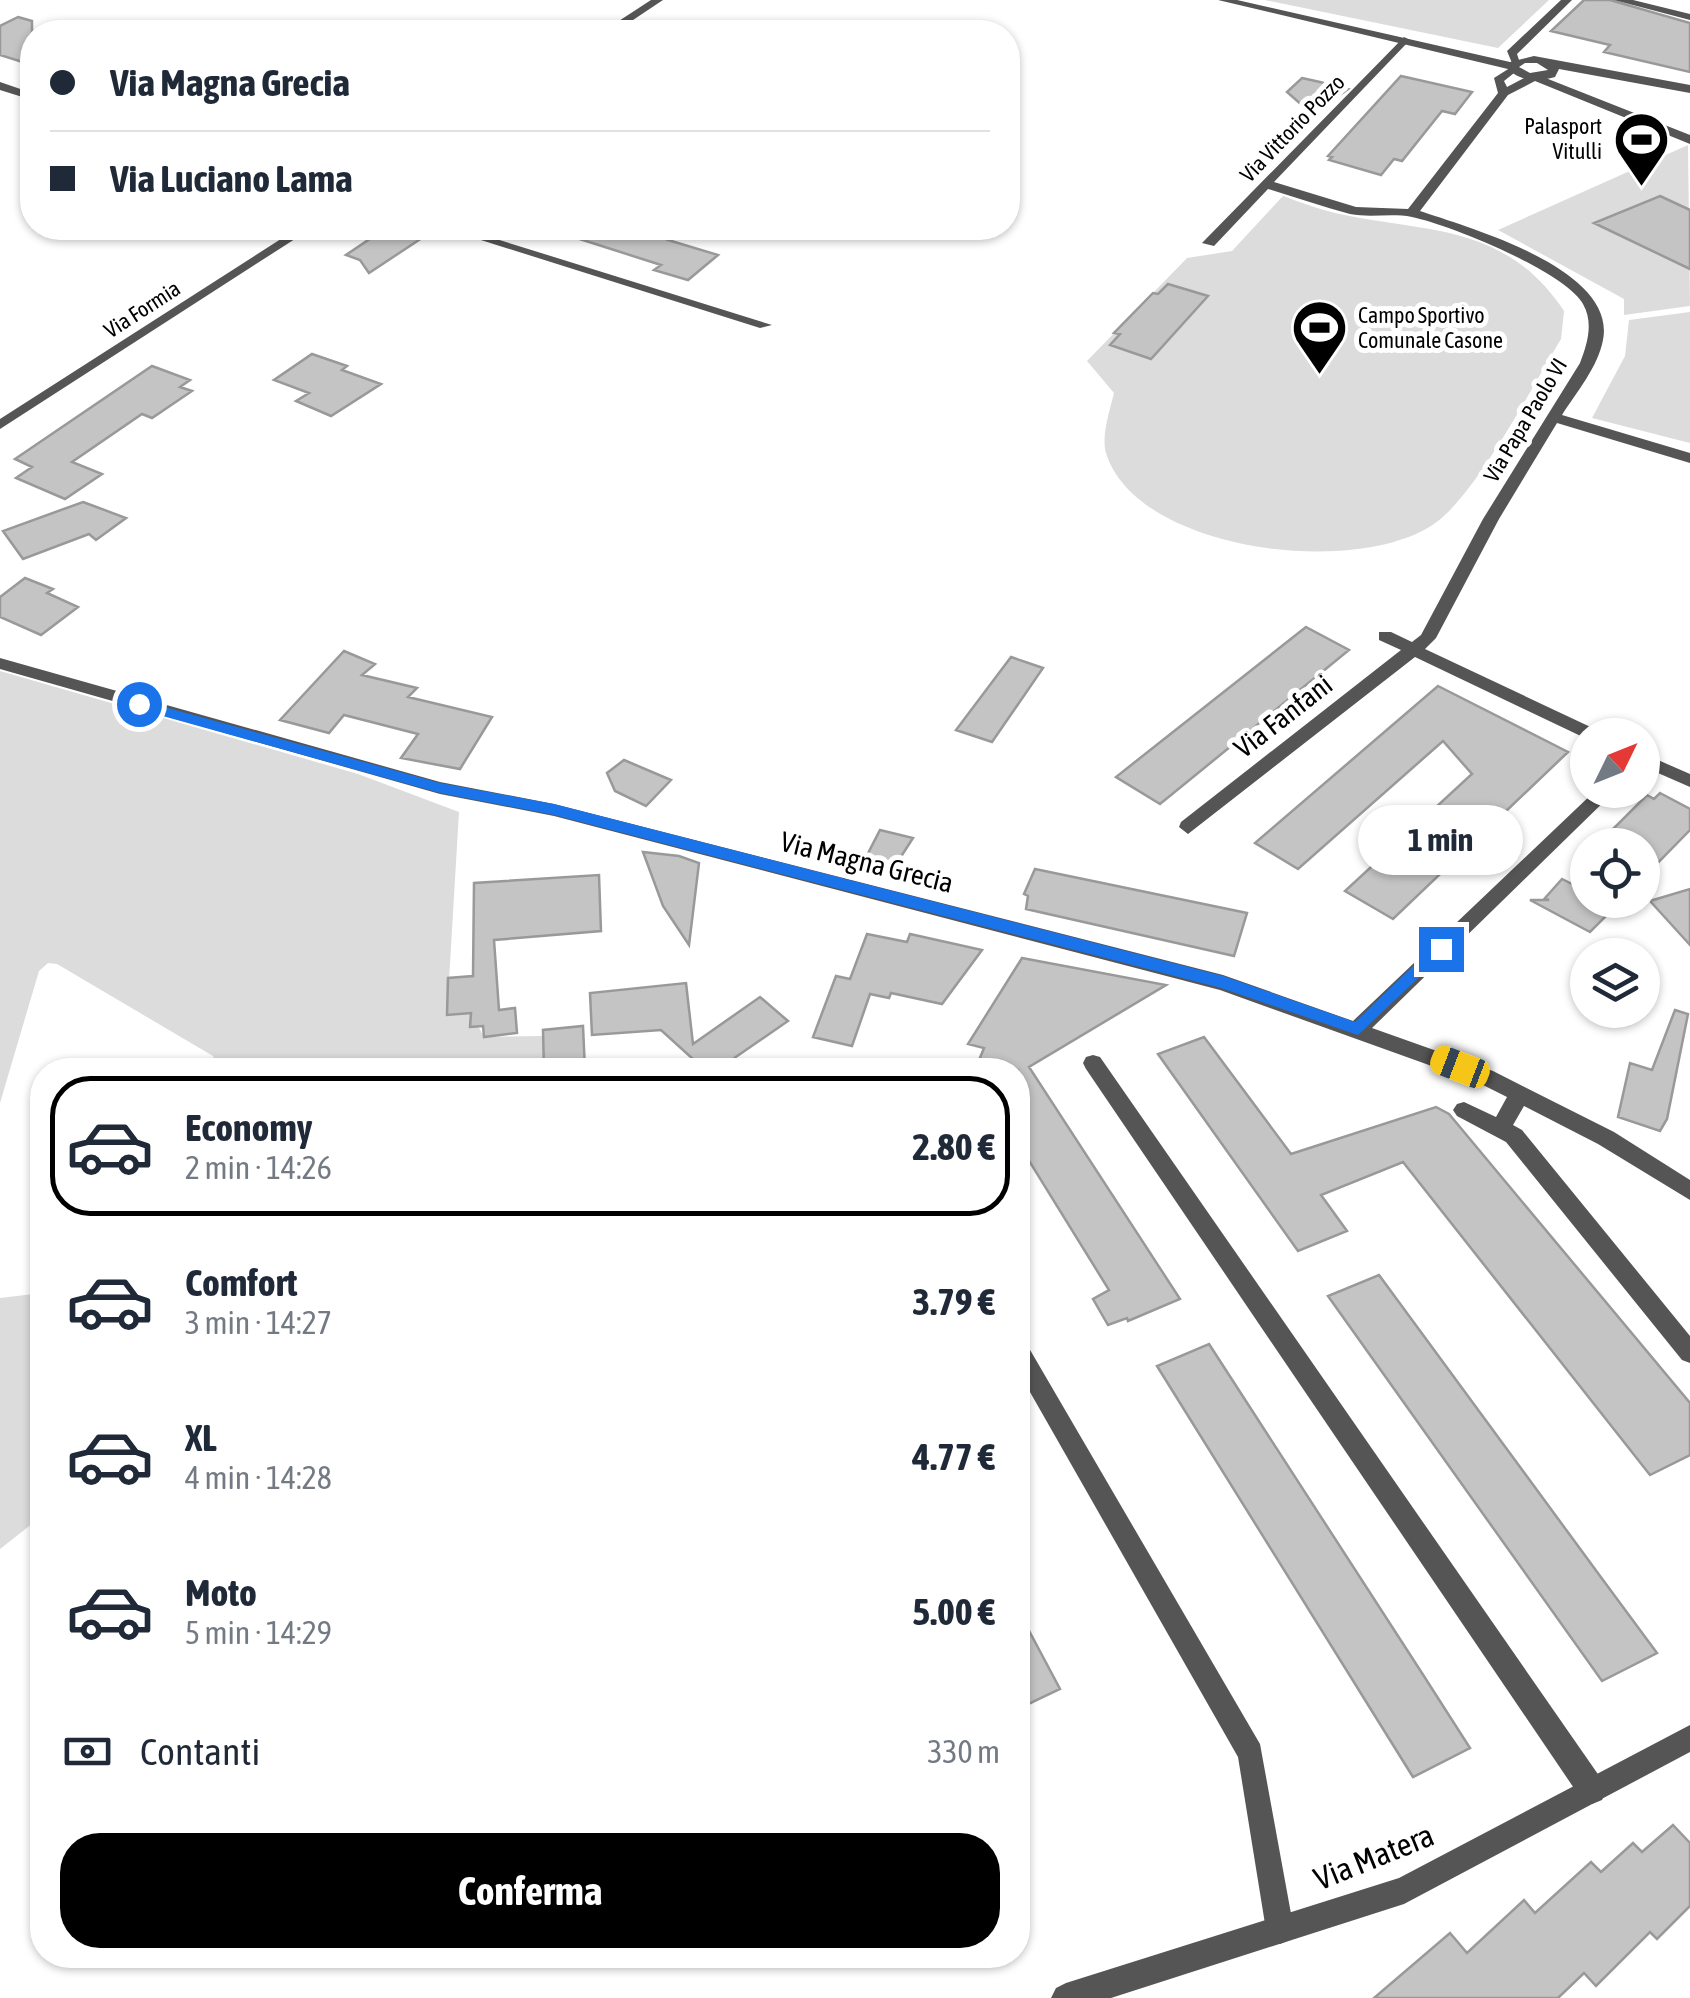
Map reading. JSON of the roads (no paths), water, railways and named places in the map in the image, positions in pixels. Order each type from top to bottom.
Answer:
[{"type":"street","points":[[627,20],[658,0]]},
{"type":"street","points":[[1223,0],[1514,65],[1690,90]]},
{"type":"street","points":[[1566,0],[1510,53],[1514,65],[1534,77],[1690,140]]},
{"type":"street","points":[[1619,0],[1690,18]]},
{"type":"street","points":[[1523,39],[1547,67],[1657,125]]},
{"type":"street","name":"Via Vittorio Pozzo","points":[[1209,243],[1404,40]]},
{"type":"street","points":[[1504,94],[1498,80],[1514,65]]},
{"type":"street","points":[[1412,213],[1504,94],[1547,67]]},
{"type":"street","name":"Via Papa Paolo VI","points":[[1266,184],[1355,211],[1412,213],[1514,251],[1574,286],[1591,304],[1597,338],[1587,363],[1492,519],[1428,638],[1413,649]]},
{"type":"street","name":"Via Formia","points":[[0,425],[287,240]]},
{"type":"street","points":[[488,240],[765,325]]},
{"type":"street","points":[[1554,416],[1690,458]]},
{"type":"street","points":[[1384,636],[1570,724]]},
{"type":"street","name":"Via Fanfani","points":[[1188,827],[1413,649]]},
{"type":"street","name":"Via Magna Grecia","points":[[0,663],[440,788],[554,810],[1223,982],[1358,1029],[1520,1094],[1606,1138],[1690,1191]]},
{"type":"street","points":[[1660,768],[1690,782]]},
{"type":"street","points":[[1358,1029],[1588,808]]},
{"type":"street","points":[[1093,1063],[1592,1790]]},
{"type":"street","points":[[1500,1129],[1520,1094]]},
{"type":"street","points":[[1464,1110],[1514,1136],[1690,1353]]},
{"type":"street","points":[[1030,1371],[1251,1754],[1280,1930]]},
{"type":"street","name":"Via Matera","points":[[1066,1998],[1404,1890],[1690,1738]]},
{"type":"place","name":"Palasport Vitulli","points":[[1641,188]]},
{"type":"place","name":"Campo Sportivo Comunale Casone","points":[[1319,377]]}]
